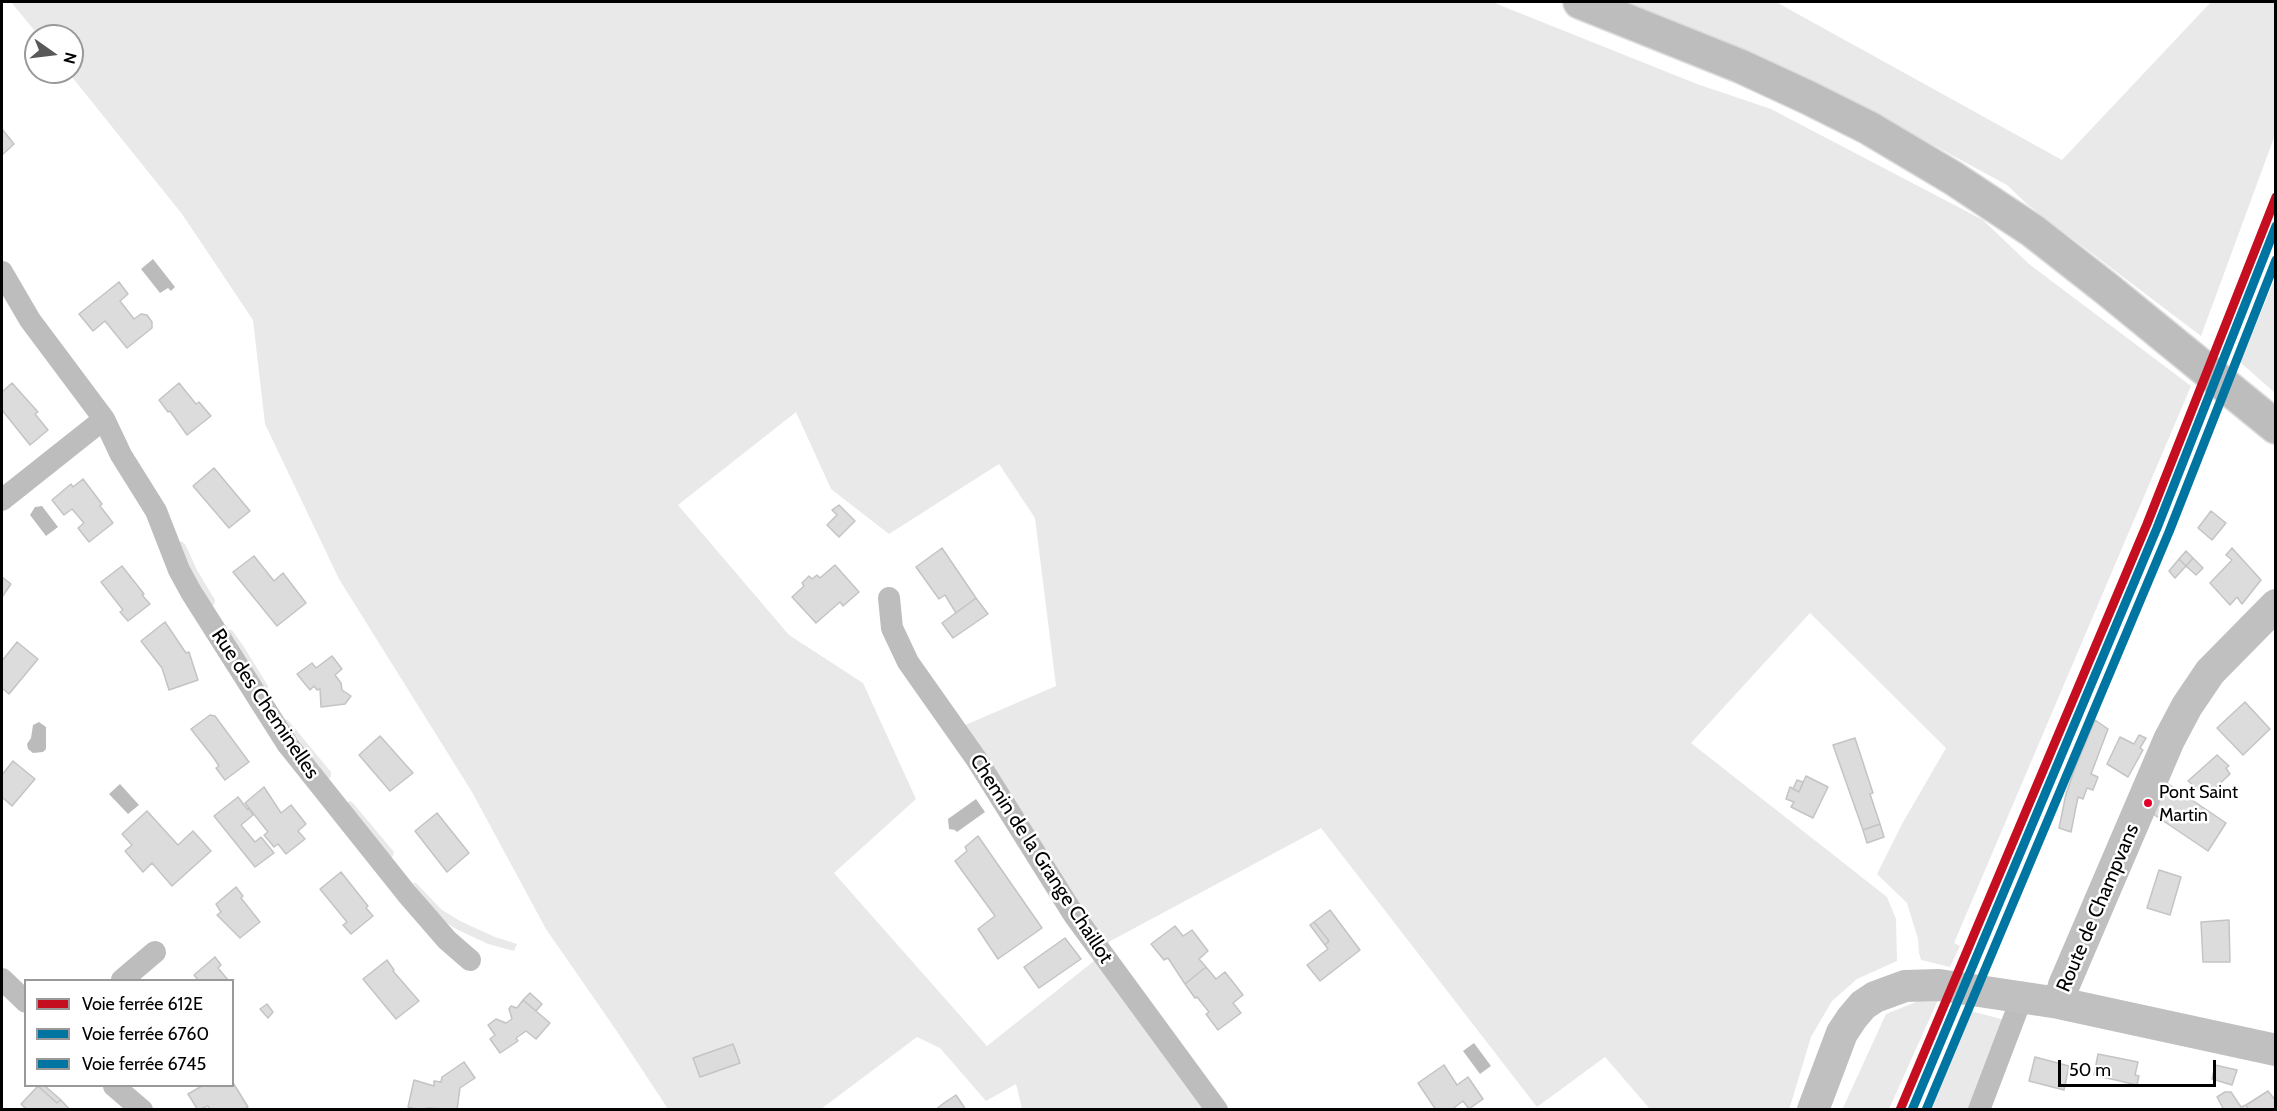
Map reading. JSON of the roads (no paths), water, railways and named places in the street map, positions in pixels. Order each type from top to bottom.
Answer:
[{"type":"main road","points":[[1580,2],[1740,66],[1869,128],[1993,203],[2107,289],[2276,427]]},
{"type":"main road","name":"Route de Champvans","points":[[2059,1003],[2064,985],[2169,740],[2187,706],[2210,672],[2276,605]]},
{"type":"main road","points":[[1813,1110],[1842,1033],[1863,1005],[1891,990],[1905,986],[1939,986],[2059,1003],[2276,1050]]},
{"type":"street","name":"Rue des Cheminelles","points":[[2,272],[30,320],[104,419],[121,455],[156,511],[190,592],[288,745],[418,908],[447,940],[470,960]]},
{"type":"street","points":[[2,500],[104,419]]},
{"type":"street","name":"Chemin de la Grange Chaillot","points":[[889,598],[892,628],[908,662],[978,760],[1074,915],[1217,1110]]},
{"type":"street","points":[[124,979],[155,952]]},
{"type":"street","points":[[2,979],[24,1000]]},
{"type":"street","points":[[1979,1110],[2022,997]]},
{"type":"street","points":[[115,1087],[142,1110]]},
{"type":"rail line","name":"612E","points":[[1900,1110],[2147,524],[2276,197]]},
{"type":"rail line","name":"6760","points":[[1912,1110],[2157,528],[2276,226]]},
{"type":"rail line","name":"6745","points":[[1926,1110],[2169,532],[2276,260]]},
{"type":"place","name":"Pont Saint Martin","points":[[2148,803]]}]
